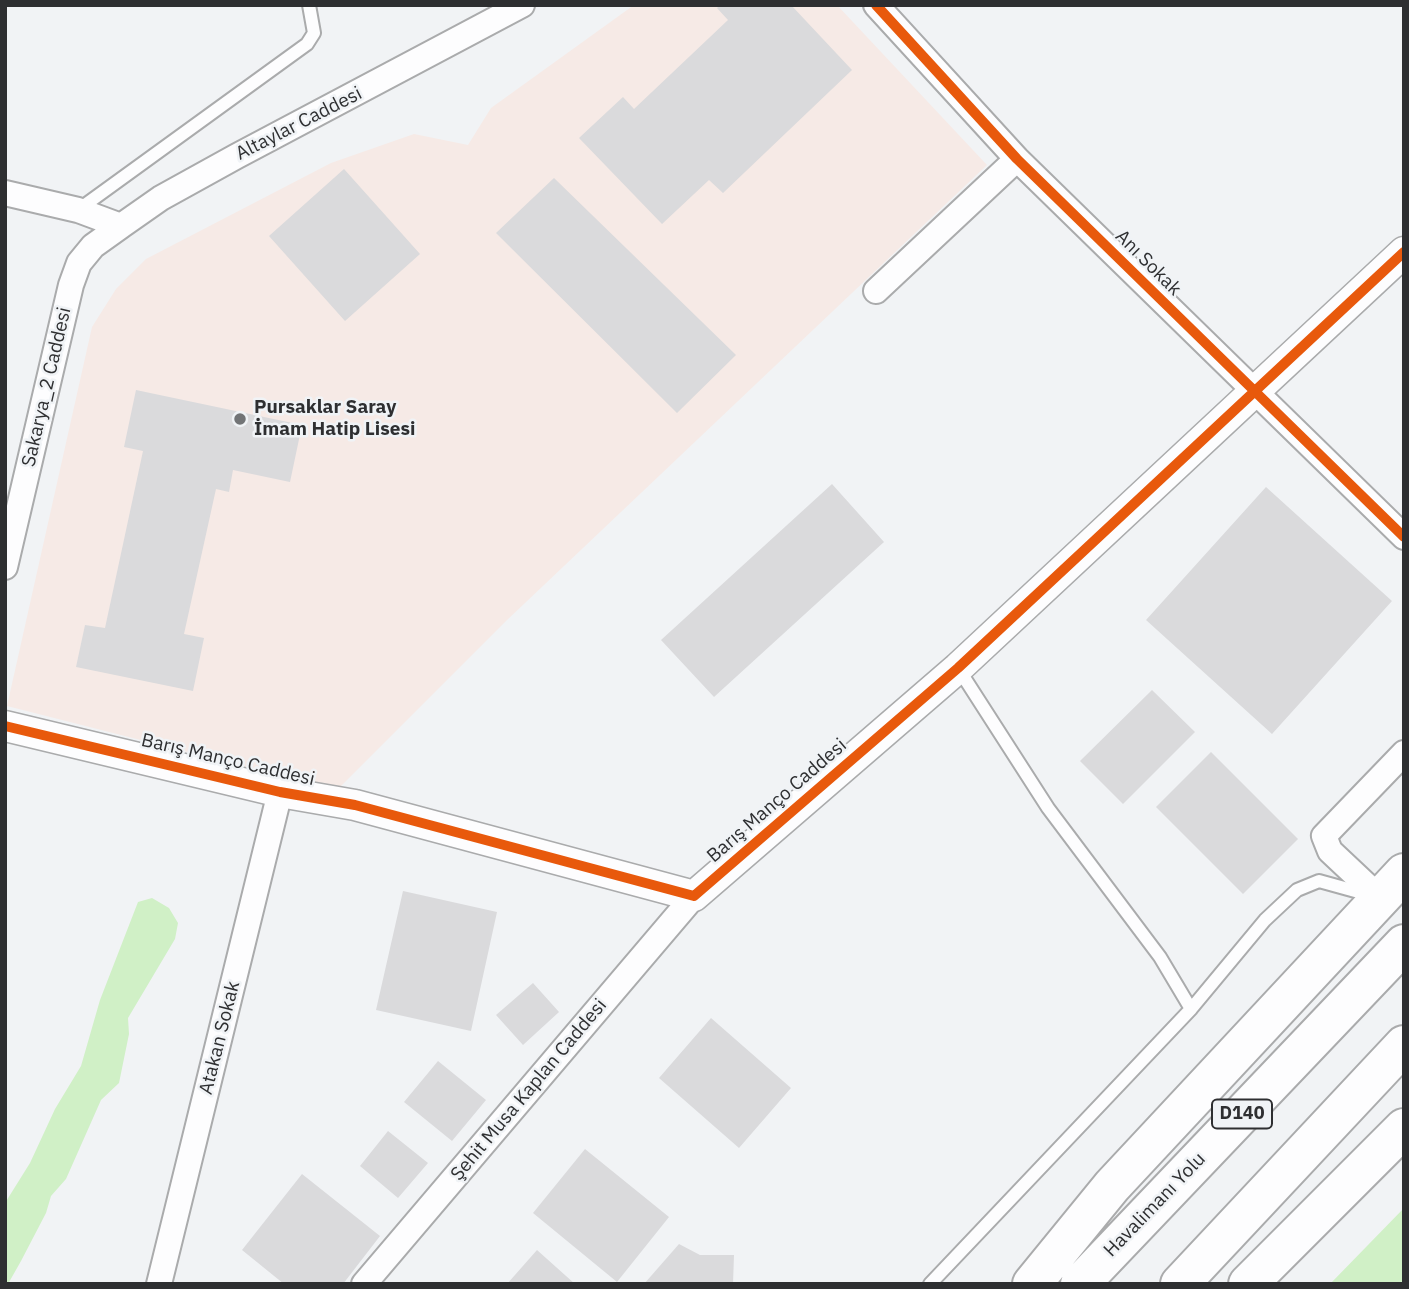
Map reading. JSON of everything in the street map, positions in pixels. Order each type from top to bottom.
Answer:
[{"type":"highway","points":[[1032,1284],[1112,1186],[1392,886]]},
{"type":"highway","name":"Havalimanı Yolu","points":[[1080,1284],[1404,944]]},
{"type":"highway","points":[[1180,1284],[1404,1045]]},
{"type":"highway","points":[[1248,1284],[1397,1139]]},
{"type":"street","name":"Altaylar Caddesi","points":[[121,226],[161,198],[237,156],[522,5]]},
{"type":"street","name":"Anı Sokak","points":[[876,5],[1017,159],[1404,537]]},
{"type":"street","points":[[876,290],[1017,159]]},
{"type":"street","points":[[5,192],[78,210],[121,226]]},
{"type":"street","name":"Sakarya_2 Caddesi","points":[[5,567],[71,285],[79,263],[93,246],[121,226]]},
{"type":"street","name":"Barış Manço Caddesi","points":[[5,726],[280,792],[355,805],[694,896],[958,668],[1404,252]]},
{"type":"street","points":[[1392,886],[1330,851],[1324,836],[1404,753]]},
{"type":"street","name":"Atakan Sokak","points":[[159,1284],[280,792]]},
{"type":"street","name":"Şehit Musa Kaplan Caddesi","points":[[364,1284],[694,896]]},
{"type":"lane","points":[[78,210],[307,44],[314,33],[309,5]]},
{"type":"lane","points":[[958,668],[1048,808],[1160,957],[1191,1009]]},
{"type":"lane","points":[[930,1284],[1191,1009],[1257,929],[1297,890],[1319,881],[1392,886]]},
{"type":"shaded area","points":[[634,5],[837,5],[987,165],[506,621],[337,790],[7,706],[92,327],[116,289],[146,259],[331,163],[414,134],[468,145],[491,108]]},
{"type":"green space","points":[[152,898],[169,908],[178,923],[175,939],[128,1018],[129,1034],[119,1083],[101,1100],[66,1179],[51,1196],[46,1213],[21,1261],[8,1284],[5,1284],[5,1203],[30,1163],[55,1109],[81,1066],[100,1000],[138,902]]},
{"type":"green space","points":[[1404,1208],[1404,1284],[1330,1284]]},
{"type":"building","points":[[720,5],[791,5],[852,70],[723,193],[709,180],[662,224],[579,138],[623,97],[634,109],[728,20],[717,8]]},
{"type":"building","points":[[344,169],[420,254],[345,321],[269,236]]},
{"type":"building","points":[[554,178],[736,355],[677,413],[496,233]]},
{"type":"building","points":[[136,390],[302,425],[290,482],[233,470],[229,492],[216,489],[184,634],[204,638],[193,691],[76,667],[85,625],[105,628],[143,451],[124,447]]},
{"type":"building","points":[[832,484],[884,542],[714,697],[661,640]]},
{"type":"building","points":[[1266,487],[1392,601],[1272,734],[1146,620]]},
{"type":"building","points":[[1152,690],[1195,732],[1123,804],[1080,761]]},
{"type":"building","points":[[1211,752],[1298,839],[1243,894],[1156,807]]},
{"type":"building","points":[[403,891],[497,912],[471,1031],[376,1010]]},
{"type":"building","points":[[533,983],[559,1012],[523,1045],[496,1015]]},
{"type":"building","points":[[711,1018],[791,1088],[739,1148],[659,1078]]},
{"type":"building","points":[[438,1061],[486,1100],[452,1141],[404,1102]]},
{"type":"building","points":[[388,1131],[428,1163],[398,1198],[360,1166]]},
{"type":"building","points":[[585,1149],[669,1217],[617,1282],[533,1213]]},
{"type":"building","points":[[302,1174],[380,1236],[343,1284],[284,1284],[242,1250]]},
{"type":"building","points":[[679,1244],[700,1255],[734,1255],[733,1284],[644,1284]]},
{"type":"building","points":[[537,1250],[575,1284],[507,1284]]},
{"type":"cycle path","points":[[876,5],[1017,159],[1404,537]]},
{"type":"cycle path","points":[[5,726],[280,792],[355,805],[694,896],[958,668],[1404,252]]},
{"type":"place","name":"Pursaklar Saray İmam Hatip Lisesi","points":[[240,419]]}]
